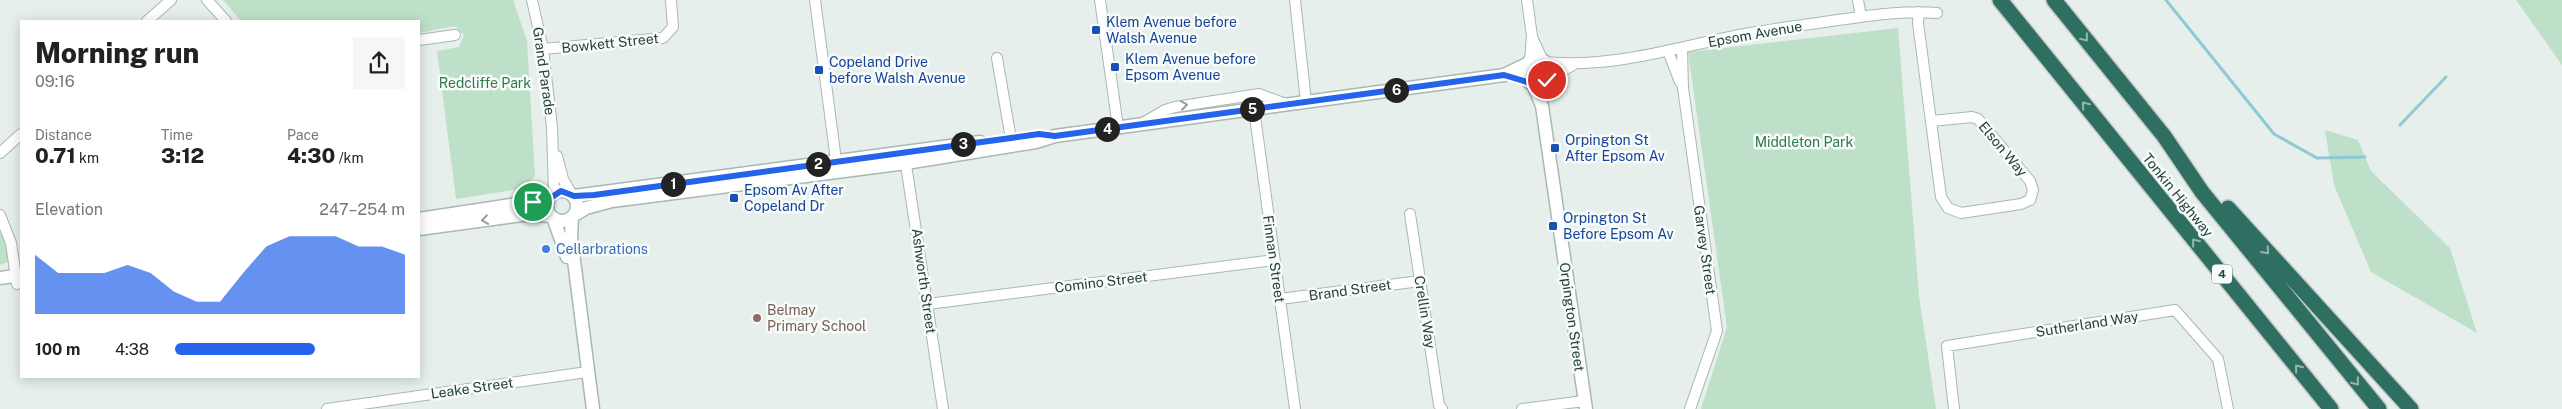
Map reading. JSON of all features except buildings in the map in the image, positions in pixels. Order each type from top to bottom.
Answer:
[{"type":"highway","name":"Tonkin Highway","points":[[2000,0],[2330,408]]},
{"type":"highway","name":"Tonkin Highway","points":[[2054,0],[2164,136],[2202,192],[2379,409]]},
{"type":"highway","points":[[2164,136],[2411,409]]},
{"type":"street","points":[[148,20],[171,0]]},
{"type":"street","points":[[207,0],[225,20]]},
{"type":"street","name":"Grand Parade","points":[[532,0],[544,49],[554,143],[563,179],[573,195]]},
{"type":"street","name":"Bowkett Street","points":[[544,49],[664,38],[673,27],[671,0]]},
{"type":"street","points":[[815,0],[837,166]]},
{"type":"street","points":[[1100,0],[1118,128]]},
{"type":"street","points":[[1295,0],[1306,102]]},
{"type":"street","points":[[1527,0],[1536,62]]},
{"type":"street","points":[[1858,0],[1861,17]]},
{"type":"street","name":"Epsom Avenue","points":[[1536,62],[1573,65],[1668,51],[1745,34],[1861,17],[1919,12],[1937,13]]},
{"type":"street","name":"Elson Way","points":[[1919,12],[1918,23],[1941,197],[1948,208],[1961,213],[2021,204],[2030,200],[2033,190],[2030,181],[1978,119],[1972,117],[1932,121]]},
{"type":"street","points":[[420,40],[455,36]]},
{"type":"street","name":"Garvey Street","points":[[1682,48],[1683,88],[1716,331],[1690,409]]},
{"type":"street","name":"Garvey Street","points":[[1668,51],[1683,88]]},
{"type":"street","points":[[997,58],[1011,141]]},
{"type":"street","points":[[420,219],[551,196],[564,191],[573,195],[905,158],[1011,141],[1039,134],[1055,136],[1504,75],[1536,62]]},
{"type":"street","points":[[1536,62],[1550,70],[1539,81]]},
{"type":"street","points":[[1536,62],[1524,72],[1539,81]]},
{"type":"street","name":"Epsom Avenue","points":[[1539,81],[1573,65]]},
{"type":"street","points":[[1504,75],[1539,81]]},
{"type":"street","name":"Orpington Street","points":[[1539,81],[1585,405]]},
{"type":"street","points":[[1140,124],[1175,106],[1265,95],[1286,104]]},
{"type":"street","name":"Finnan Street","points":[[1254,109],[1295,409]]},
{"type":"street","points":[[0,153],[20,135]]},
{"type":"street","name":"Grand Parade","points":[[551,196],[554,143]]},
{"type":"street","name":"Ashworth Street","points":[[905,158],[943,409]]},
{"type":"street","points":[[420,229],[529,214],[564,222],[586,208],[612,201],[837,166]]},
{"type":"street","points":[[573,195],[578,203],[571,237],[585,331],[586,368]]},
{"type":"street","points":[[551,196],[547,208],[566,248],[577,332],[593,409]]},
{"type":"street","name":"Crellin Way","points":[[1410,214],[1439,405],[1442,409]]},
{"type":"street","points":[[0,215],[11,243],[19,280]]},
{"type":"street","name":"Comino Street","points":[[928,304],[1274,260]]},
{"type":"street","points":[[0,278],[19,280]]},
{"type":"street","points":[[0,286],[19,280]]},
{"type":"street","name":"Brand Street","points":[[1280,299],[1420,280]]},
{"type":"street","name":"Sutherland Way","points":[[1954,409],[1947,346],[2175,310],[2218,359],[2228,409]]},
{"type":"street","name":"Leake Street","points":[[327,409],[586,368]]},
{"type":"street","points":[[1522,409],[1585,405]]},
{"type":"green space","name":"Redcliffe Park","points":[[223,0],[513,0],[527,41],[535,176],[525,188],[456,199],[437,51],[459,47],[464,35],[455,26],[420,33],[420,20],[240,20]]},
{"type":"green space","points":[[2516,0],[2562,0],[2562,65]]},
{"type":"green space","name":"Middleton Park","points":[[1898,28],[1919,296],[1936,409],[1701,409],[1727,327],[1688,52]]},
{"type":"green space","points":[[2325,130],[2358,140],[2371,171],[2450,248],[2477,333],[2371,272],[2334,185]]},
{"type":"green space","points":[[0,215],[13,260],[0,265]]},
{"type":"waterway","points":[[2166,0],[2274,134],[2317,158],[2365,157]]},
{"type":"waterway","points":[[2400,125],[2446,77]]},
{"type":"place","name":"Klem Avenue before Walsh Avenue","points":[[1096,30]]},
{"type":"place","name":"Klem Avenue before Epsom Avenue","points":[[1115,67]]},
{"type":"place","name":"Copeland Drive before Walsh Avenue","points":[[819,70]]},
{"type":"place","name":"Orpington St After Epsom Av","points":[[1555,148]]},
{"type":"place","name":"Epsom Av After Copeland Dr","points":[[734,198]]},
{"type":"place","name":"Orpington St Before Epsom Av","points":[[1553,226]]},
{"type":"place","name":"Cellarbrations","points":[[546,249]]},
{"type":"place","name":"Belmay Primary School","points":[[757,318]]},
{"type":"route","points":[[533,202],[549,199],[554,193],[561,191],[568,192],[574,196],[594,195],[1039,134],[1055,136],[1504,75],[1527,80],[1537,85],[1547,80]]}]
